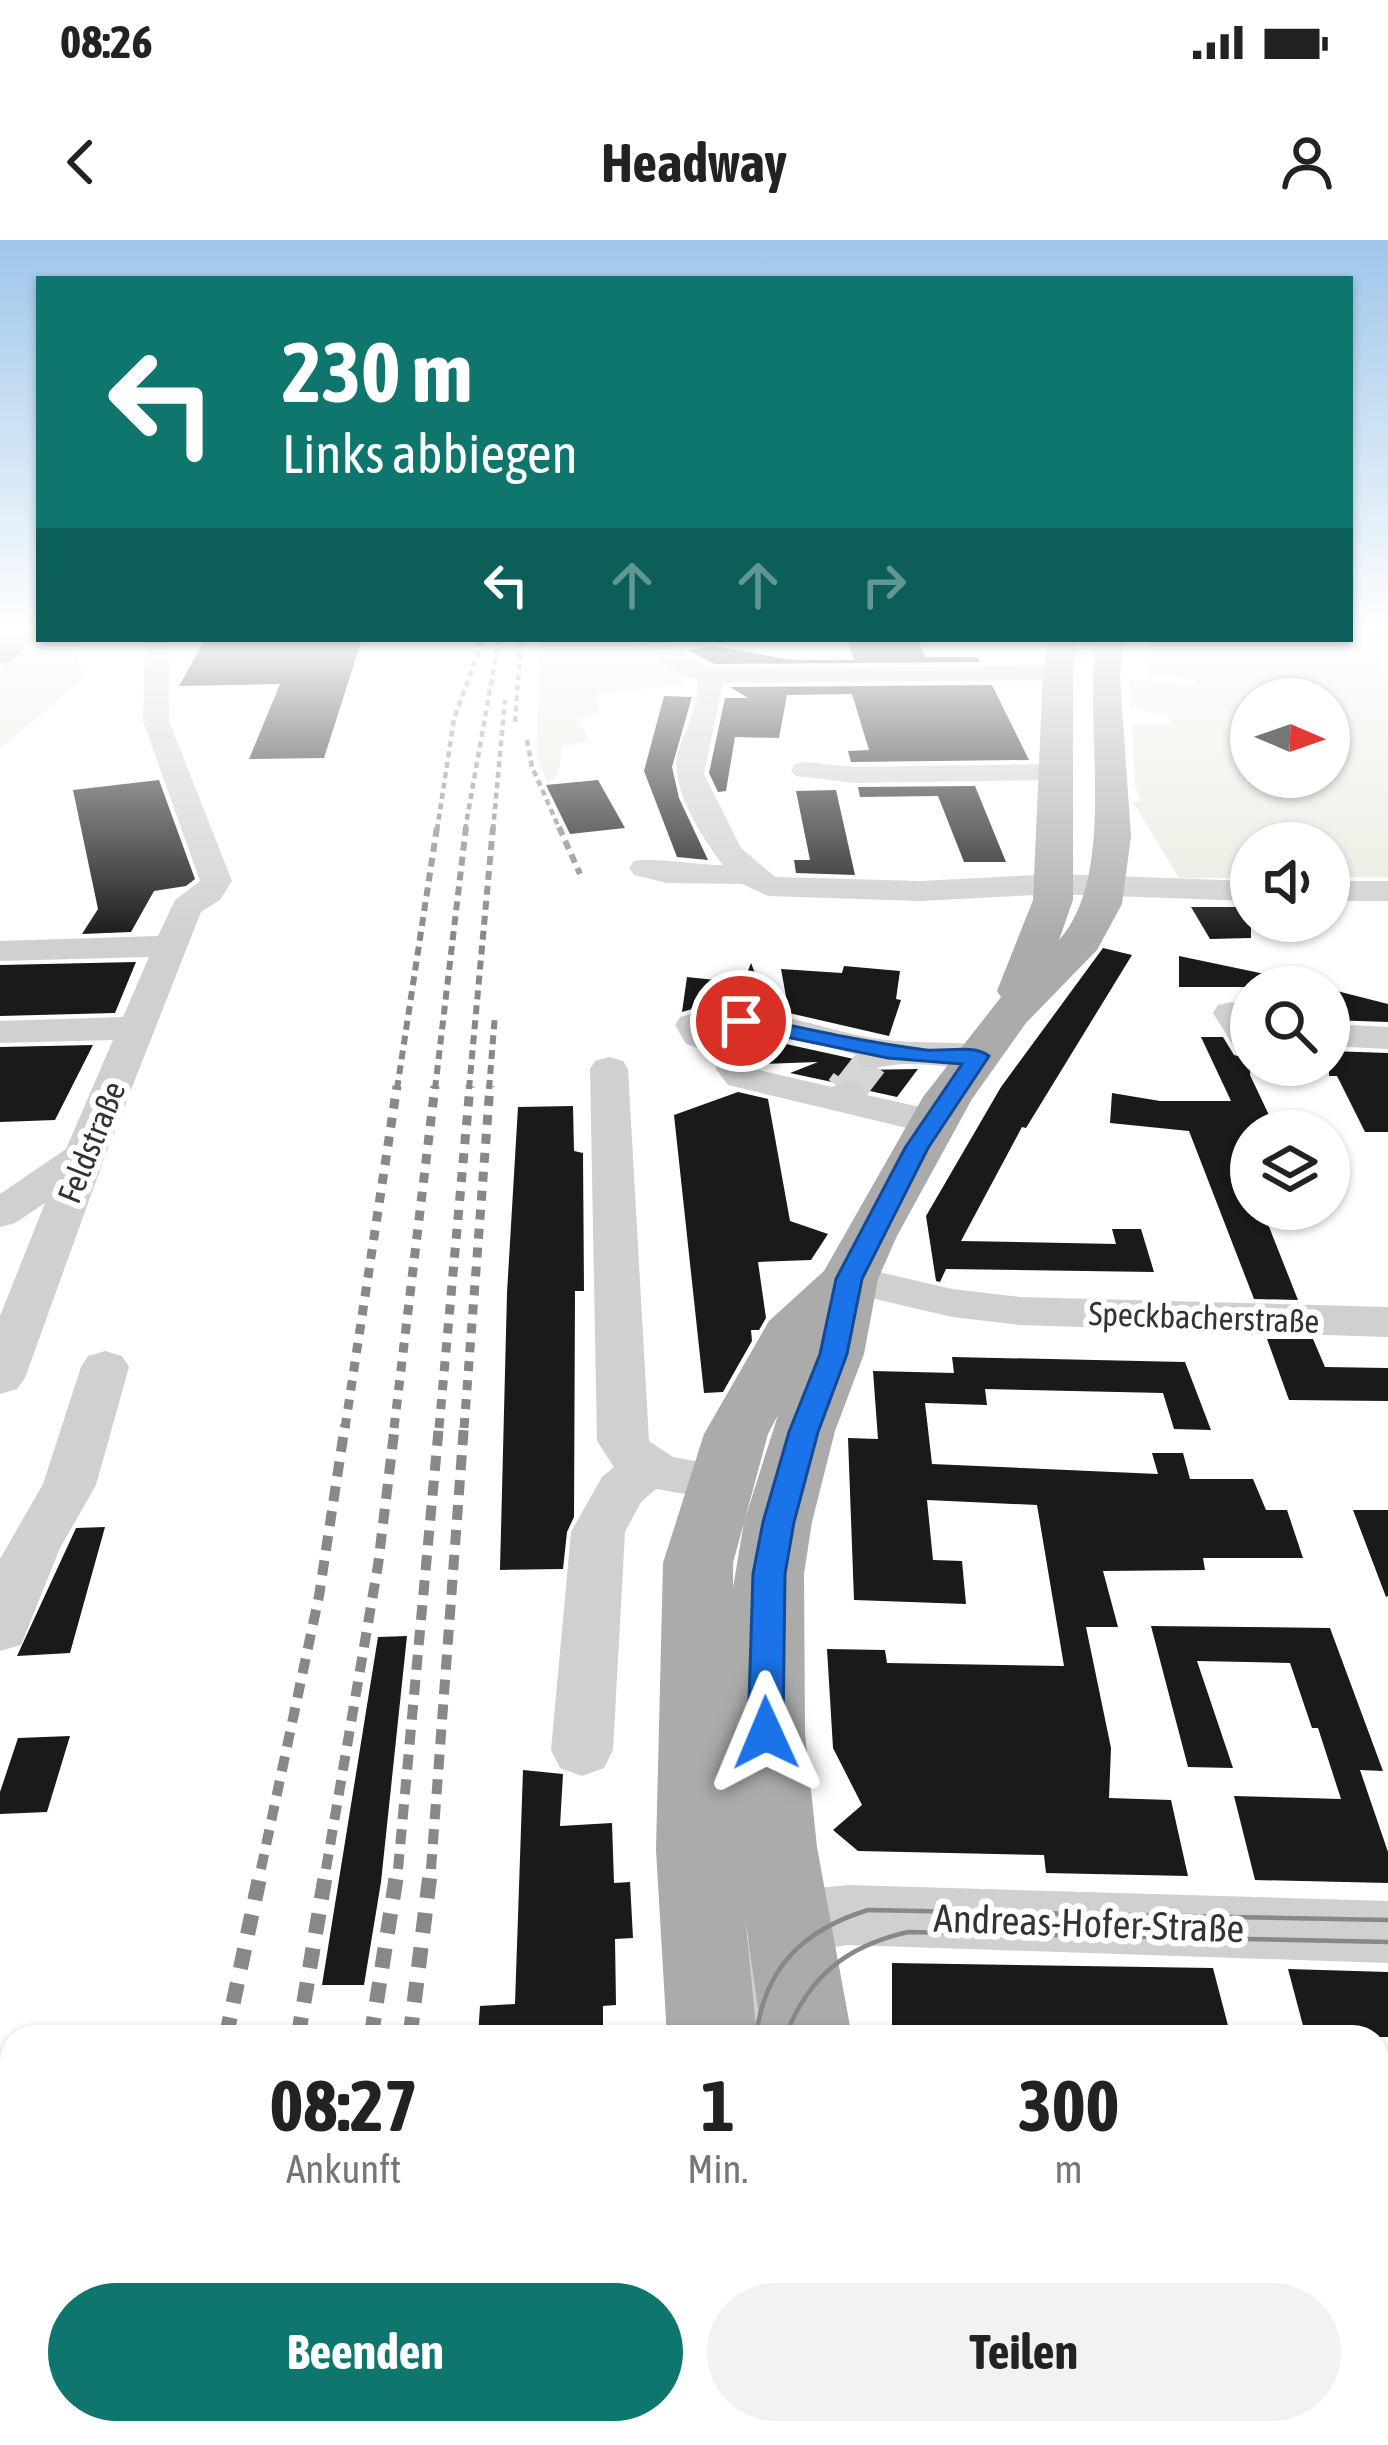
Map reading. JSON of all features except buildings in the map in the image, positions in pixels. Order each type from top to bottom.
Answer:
[{"type":"main road","points":[[1010,1013],[1053,892],[1059,733]]},
{"type":"main road","points":[[1076,733],[1084,795],[1104,882]]},
{"type":"main road","points":[[711,2025],[697,1850],[698,1563],[716,1490],[845,1299],[932,1122],[1010,1013],[1082,941],[1104,882],[1112,836],[1107,733]]},
{"type":"main road","points":[[716,1490],[769,1574],[766,1733],[776,1847],[805,2025]]},
{"type":"main road","points":[[703,1938],[790,1922]]},
{"type":"street","name":"Feldstraße","points":[[0,1378],[84,1156],[187,907],[209,892],[216,880],[160,733]]},
{"type":"street","points":[[698,733],[690,774],[723,842],[758,881]]},
{"type":"street","points":[[806,770],[854,775],[1055,772]]},
{"type":"street","points":[[645,868],[668,874],[920,891],[1053,892],[1104,882],[1230,891]]},
{"type":"street","points":[[758,881],[755,897],[762,923]]},
{"type":"street","points":[[0,951],[171,946]]},
{"type":"street","points":[[932,1122],[848,1098],[742,1078],[735,1069],[738,1049],[699,1036],[694,1024],[706,1019],[741,1021],[881,1055],[978,1056]]},
{"type":"street","points":[[0,1032],[137,1028]]},
{"type":"street","points":[[1350,1036],[1388,1038]]},
{"type":"street","points":[[609,1069],[623,1441],[632,1457],[716,1490]]},
{"type":"street","points":[[0,1214],[84,1156]]},
{"type":"street","name":"Speckbacherstraße","points":[[845,1299],[917,1319],[1020,1311],[1388,1322]]},
{"type":"street","points":[[0,1629],[32,1548],[69,1485],[105,1366]]},
{"type":"street","points":[[582,1750],[598,1532],[621,1490],[716,1490]]},
{"type":"street","name":"Andreas-Hofer-Straße","points":[[790,1922],[848,1915],[1388,1932]]},
{"type":"street","points":[[764,2025],[769,1972],[790,1922]]},
{"type":"street","points":[[703,1938],[756,2025]]},
{"type":"shaded area","points":[[0,733],[19,733],[0,749]]},
{"type":"shaded area","points":[[537,733],[585,733],[589,741],[563,746],[558,775],[548,784],[537,755]]},
{"type":"shaded area","points":[[1132,733],[1230,733],[1230,798],[1350,798],[1350,733],[1388,733],[1388,877],[1350,877],[1350,822],[1230,822],[1230,878],[1179,878],[1133,802],[1141,801],[1135,786]]},
{"type":"tunnel","points":[[850,1089],[874,1058]]},
{"type":"tunnel","points":[[847,1093],[852,1086]]},
{"type":"tram line","points":[[758,2025],[768,1991],[791,1955],[824,1929],[868,1910],[1388,1920]]},
{"type":"tram line","points":[[790,2025],[805,1997],[832,1967],[866,1946],[908,1932],[1388,1942]]},
{"type":"railway","points":[[437,830],[452,733]]},
{"type":"railway","points":[[465,830],[482,733]]},
{"type":"railway","points":[[493,830],[502,733]]},
{"type":"railway","points":[[527,740],[532,767],[560,830]]},
{"type":"railway","points":[[397,1089],[437,827]]},
{"type":"railway","points":[[435,1089],[466,827]]},
{"type":"railway","points":[[469,1089],[493,827]]},
{"type":"railway","points":[[559,827],[580,874]]},
{"type":"railway","points":[[489,1089],[495,1015]]},
{"type":"railway","points":[[345,1428],[397,1086]]},
{"type":"railway","points":[[394,1428],[435,1086]]},
{"type":"railway","points":[[439,1428],[470,1086]]},
{"type":"railway","points":[[464,1428],[490,1086]]},
{"type":"railway","points":[[261,1869],[319,1596],[345,1425]]},
{"type":"railway","points":[[326,1869],[378,1565],[395,1425]]},
{"type":"railway","points":[[398,1869],[439,1425]]},
{"type":"railway","points":[[431,1869],[464,1425]]},
{"type":"railway","points":[[229,2025],[262,1866]]},
{"type":"railway","points":[[300,2025],[327,1866]]},
{"type":"railway","points":[[373,2025],[398,1866]]},
{"type":"railway","points":[[411,2025],[431,1866]]},
{"type":"route","points":[[741,1021],[888,1052],[978,1056],[917,1148],[849,1279],[833,1354],[803,1432],[778,1522],[769,1574],[766,1733]]}]
